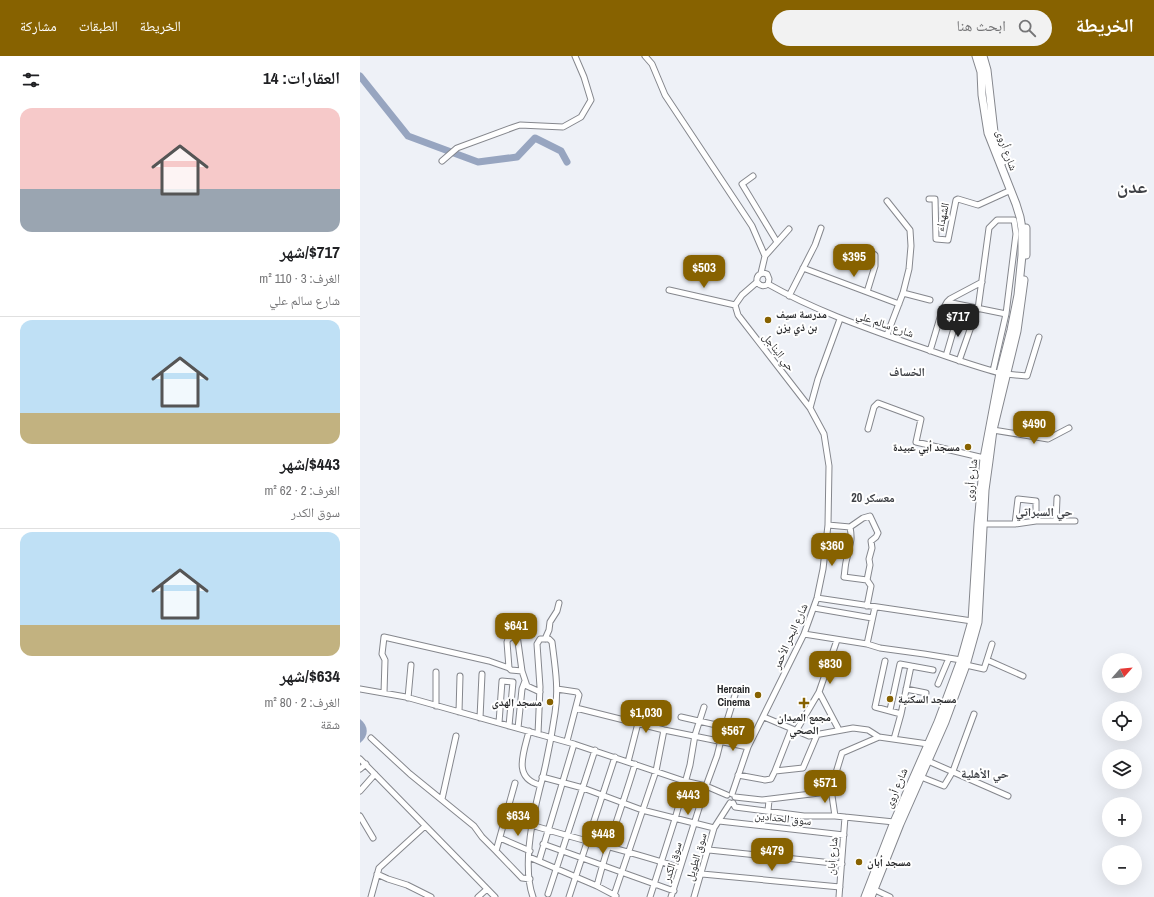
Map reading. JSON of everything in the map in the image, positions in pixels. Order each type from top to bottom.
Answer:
[{"type":"main road","name":"شارع أروى","points":[[897,823],[921,778],[928,760],[938,722],[963,662],[975,621],[984,458],[1000,373],[1015,309],[1022,255],[1022,229],[1020,217],[1011,190],[988,133],[982,95],[984,71],[976,56]]},
{"type":"main road","name":"شارع أروى","points":[[980,524],[1000,373],[1017,331],[1023,295],[1027,242],[1026,229],[1020,203],[994,132],[983,56]]},
{"type":"main road","name":"شارع أروى","points":[[865,897],[871,888],[931,745]]},
{"type":"main road","name":"شارع أروى","points":[[871,888],[871,897]]},
{"type":"street","points":[[442,161],[457,148],[520,125],[563,127],[581,117],[590,100],[584,77],[575,56]]},
{"type":"street","points":[[645,56],[652,64],[665,95],[752,226],[765,256]]},
{"type":"street","points":[[753,176],[742,184],[777,242]]},
{"type":"street","name":"الشهداء","points":[[928,199],[935,199],[936,239],[948,240],[956,200],[958,199],[978,205],[1011,190]]},
{"type":"street","points":[[887,201],[910,230],[911,246],[909,269],[903,293],[887,335]]},
{"type":"street","points":[[978,309],[989,228],[997,220],[1014,220],[1016,234],[1000,373]]},
{"type":"street","points":[[789,296],[815,245],[821,228]]},
{"type":"street","points":[[669,290],[735,306],[742,295],[757,282],[757,276],[761,273],[765,256],[789,229]]},
{"type":"street","points":[[866,249],[875,254],[875,266],[867,292]]},
{"type":"street","points":[[803,268],[899,304]]},
{"type":"street","points":[[757,282],[763,286],[768,284],[769,276],[761,273]]},
{"type":"street","points":[[930,351],[942,311],[947,302],[982,282]]},
{"type":"street","name":"شارع سالم علي","points":[[768,284],[789,296],[840,319],[959,361],[1000,373],[1027,376],[1039,337]]},
{"type":"street","points":[[903,293],[930,300]]},
{"type":"street","points":[[947,302],[1006,314]]},
{"type":"street","name":"حي البناجل","points":[[735,306],[738,315],[810,408]]},
{"type":"street","points":[[810,408],[818,379],[840,319]]},
{"type":"street","points":[[959,361],[973,321]]},
{"type":"street","points":[[946,356],[955,325]]},
{"type":"street","points":[[868,429],[874,407],[878,403],[921,419],[916,442],[984,458]]},
{"type":"street","name":"شارع البحر الأحمر","points":[[731,803],[735,800],[731,796],[748,747],[804,634],[817,598],[823,569],[828,525],[829,466],[824,434],[810,408]]},
{"type":"street","points":[[993,430],[1048,439],[1069,428]]},
{"type":"street","points":[[1056,521],[1057,498]]},
{"type":"street","points":[[1015,524],[1018,499],[1036,501],[1036,521]]},
{"type":"street","points":[[828,525],[850,527],[863,518],[870,516],[878,533],[871,541],[872,548],[869,559],[870,565],[867,580],[871,586],[867,606]]},
{"type":"street","points":[[980,524],[1015,524],[1036,521],[1075,521]]},
{"type":"street","points":[[850,527],[852,537],[844,577],[867,580]]},
{"type":"street","points":[[817,598],[975,621]]},
{"type":"street","points":[[545,639],[549,630],[550,622],[557,611],[559,602]]},
{"type":"street","points":[[867,644],[875,607]]},
{"type":"street","points":[[814,608],[872,618]]},
{"type":"street","points":[[509,668],[507,642],[510,638],[529,630]]},
{"type":"street","points":[[804,634],[867,644],[880,648],[949,658],[984,669],[992,644]]},
{"type":"street","points":[[517,635],[522,671],[527,686],[540,692]]},
{"type":"street","points":[[384,693],[385,660],[382,654],[384,637],[489,661],[511,670],[522,671]]},
{"type":"street","points":[[533,897],[530,879],[529,854],[532,825],[555,712],[557,689],[552,642],[549,639],[540,639],[537,644],[540,692],[538,734]]},
{"type":"street","points":[[738,775],[765,780],[771,779],[794,731],[819,692],[837,640]]},
{"type":"street","points":[[938,684],[949,658]]},
{"type":"street","points":[[987,660],[1024,676]]},
{"type":"street","points":[[885,661],[875,707],[901,714]]},
{"type":"street","points":[[890,710],[900,664],[933,670]]},
{"type":"street","points":[[408,698],[411,665]]},
{"type":"street","points":[[894,739],[901,714],[910,666]]},
{"type":"street","points":[[436,672],[436,706]]},
{"type":"street","points":[[480,718],[482,674]]},
{"type":"street","points":[[458,712],[460,676]]},
{"type":"street","points":[[499,723],[502,681],[513,682],[510,726]]},
{"type":"street","points":[[518,728],[522,689],[525,681]]},
{"type":"street","points":[[360,689],[408,698],[567,741],[684,781],[706,786],[731,796],[769,800],[820,793],[831,789]]},
{"type":"street","points":[[557,689],[579,694],[567,741]]},
{"type":"street","points":[[906,689],[926,693]]},
{"type":"street","points":[[819,692],[839,730]]},
{"type":"street","name":"سوق الكدر","points":[[671,897],[706,786],[713,770],[735,695]]},
{"type":"street","points":[[650,897],[675,819],[684,781],[690,765],[695,735],[704,707]]},
{"type":"street","points":[[576,708],[664,730],[721,740],[748,747]]},
{"type":"street","points":[[921,778],[944,786],[953,771],[974,714]]},
{"type":"street","points":[[681,717],[725,727]]},
{"type":"street","points":[[764,717],[794,731],[809,736],[853,728],[868,730],[879,737],[931,745]]},
{"type":"street","points":[[628,762],[638,723]]},
{"type":"street","points":[[500,838],[557,870],[597,886],[616,896],[628,852],[656,771],[664,730]]},
{"type":"street","points":[[529,731],[522,763],[522,772],[528,780],[540,785]]},
{"type":"street","points":[[774,771],[803,768],[817,735]]},
{"type":"street","points":[[442,799],[456,736]]},
{"type":"street","points":[[836,816],[831,789],[842,753],[879,737]]},
{"type":"street","points":[[371,738],[402,767],[478,830],[482,837],[522,878],[530,879]]},
{"type":"street","points":[[539,861],[574,744]]},
{"type":"street","points":[[548,894],[595,750]]},
{"type":"street","points":[[569,897],[615,757]]},
{"type":"street","points":[[360,759],[495,897]]},
{"type":"street","points":[[928,760],[1008,796]]},
{"type":"street","points":[[360,769],[366,764]]},
{"type":"street","points":[[597,886],[602,865],[635,764]]},
{"type":"street","points":[[360,791],[375,774]]},
{"type":"street","points":[[542,777],[583,788],[642,810],[714,828]]},
{"type":"street","points":[[496,851],[515,783]]},
{"type":"street","points":[[731,796],[726,800],[735,807],[804,816],[836,816],[897,823]]},
{"type":"street","points":[[768,811],[769,800]]},
{"type":"street","name":"سوق الطويل","points":[[694,897],[709,850],[714,828],[731,803]]},
{"type":"street","points":[[360,816],[373,838]]},
{"type":"street","name":"شارع أبان","points":[[839,897],[845,817]]},
{"type":"street","name":"سوق الحدادين","points":[[719,821],[844,834]]},
{"type":"street","points":[[532,825],[661,861],[680,868]]},
{"type":"street","points":[[371,897],[379,868],[425,826]]},
{"type":"street","points":[[543,844],[674,891]]},
{"type":"street","points":[[709,850],[842,864]]},
{"type":"street","points":[[377,874],[388,879],[407,884],[431,897]]},
{"type":"street","points":[[702,874],[840,887]]},
{"type":"street","points":[[871,888],[890,897]]},
{"type":"street","points":[[478,897],[487,889]]},
{"type":"street","points":[[694,897],[699,897]]},
{"type":"water","points":[[360,719],[365,725],[367,731],[365,737],[360,743]]},
{"type":"waterway","points":[[360,76],[408,136],[478,162],[517,157],[535,138],[561,151],[567,162]]},
{"type":"place","name":"مدرسة سيف بن ذي يزن","points":[[768,320]]},
{"type":"place","name":"مسجد أبي عبيدة","points":[[968,447]]},
{"type":"place","name":"Hercain Cinema","points":[[758,695]]},
{"type":"place","name":"مسجد السكنية","points":[[890,699]]},
{"type":"place","name":"مسجد الهدى","points":[[550,702]]},
{"type":"place","name":"مجمع الميدان الصحي","points":[[804,703]]},
{"type":"place","name":"مسجد أبان","points":[[859,862]]},
{"type":"district","name":"عدن","points":[[1132,186]]},
{"type":"district","name":"الخساف","points":[[907,372]]},
{"type":"district","name":"معسكر 20","points":[[873,498]]},
{"type":"district","name":"حي السبراتي","points":[[1044,512]]},
{"type":"district","name":"حي الأهلية","points":[[985,774]]}]
